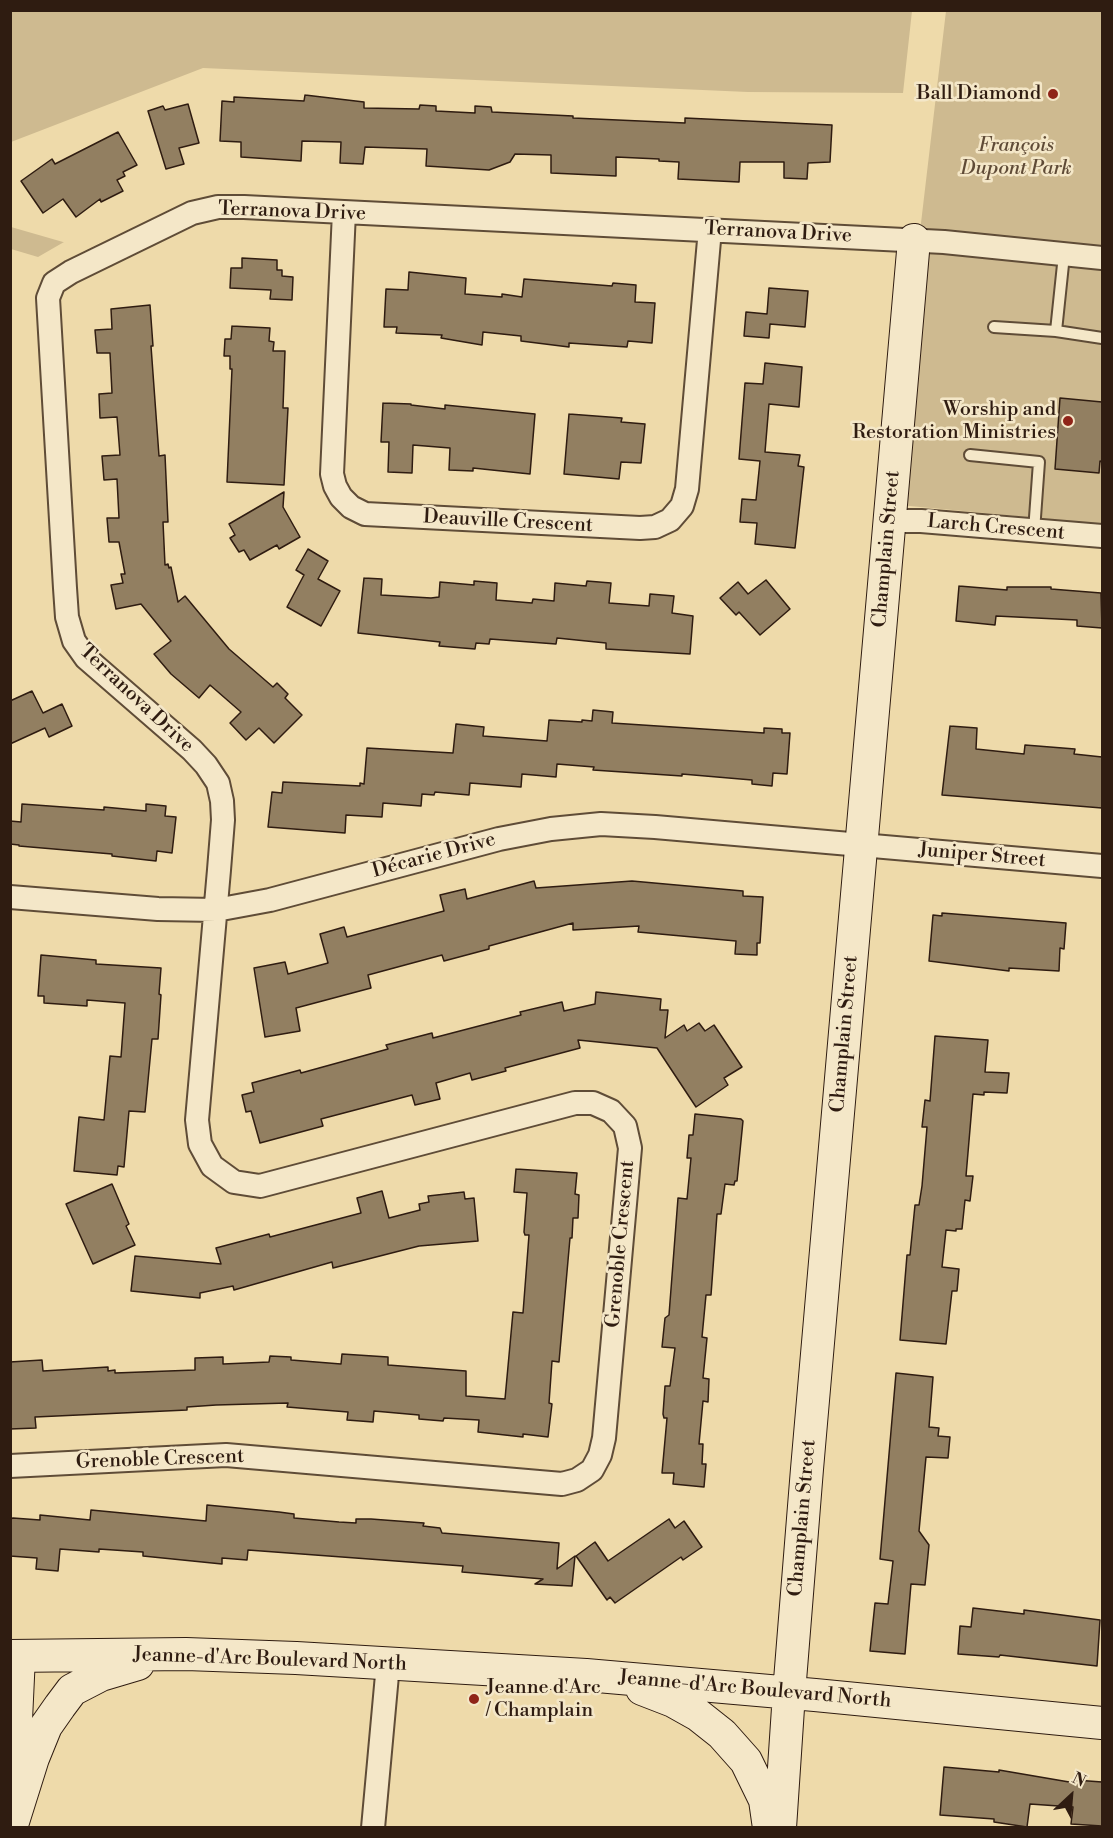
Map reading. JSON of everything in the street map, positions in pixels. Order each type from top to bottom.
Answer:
[{"type":"main road","name":"Champlain Street","points":[[780,1827],[789,1693],[861,846],[915,240]]},
{"type":"main road","name":"Jeanne-d'Arc Boulevard North","points":[[15,1656],[186,1654],[586,1675],[1102,1723]]},
{"type":"main road","points":[[11,1827],[29,1768],[46,1726],[72,1690],[101,1675],[129,1666],[186,1654]]},
{"type":"main road","points":[[11,1827],[15,1656]]},
{"type":"main road","points":[[586,1675],[621,1683],[673,1701],[698,1715],[722,1734],[746,1761],[765,1800],[769,1827]]},
{"type":"street","name":"Terranova Drive","points":[[216,909],[223,820],[218,783],[192,750],[86,658],[74,641],[67,617],[48,298],[54,283],[71,272],[192,213],[218,207],[915,240]]},
{"type":"street","name":"Deauville Crescent","points":[[344,212],[332,474],[341,497],[351,507],[365,514],[640,528],[655,527],[670,520],[681,506],[687,489],[710,229]]},
{"type":"street","points":[[915,240],[1102,258]]},
{"type":"street","name":"Larch Crescent","points":[[890,521],[921,521],[1102,536]]},
{"type":"street","name":"Décarie Drive","points":[[10,897],[158,909],[216,909],[270,900],[499,839],[551,829],[601,824],[861,846]]},
{"type":"street","name":"Juniper Street","points":[[861,846],[1102,866]]},
{"type":"street","name":"Grenoble Crescent","points":[[10,1466],[226,1455],[562,1484],[577,1480],[592,1470],[600,1455],[604,1438],[630,1148],[625,1126],[611,1111],[593,1103],[575,1103],[260,1186],[234,1182],[212,1166],[200,1144],[198,1120],[216,909]]},
{"type":"street","points":[[373,1827],[388,1664]]},
{"type":"lane","points":[[1056,331],[1064,255]]},
{"type":"lane","points":[[994,327],[1056,331],[1102,338]]},
{"type":"lane","points":[[970,455],[1039,462],[1034,531]]},
{"type":"green space","points":[[11,10],[912,11],[903,93],[748,92],[203,68],[11,142]]},
{"type":"green space","name":"François Dupont Park","points":[[946,11],[1102,11],[1102,255],[919,240]]},
{"type":"green space","points":[[11,227],[64,242],[38,257],[11,249]]},
{"type":"green space","points":[[917,250],[1102,260],[1102,524],[899,505]]},
{"type":"building","points":[[305,95],[364,102],[364,108],[419,109],[420,105],[436,106],[436,111],[475,113],[475,106],[491,107],[492,112],[573,116],[573,118],[685,123],[685,118],[832,125],[830,162],[808,163],[807,179],[784,178],[784,162],[740,162],[739,182],[678,179],[679,162],[659,161],[659,159],[616,157],[616,176],[551,173],[551,155],[515,154],[510,162],[489,170],[426,166],[427,149],[365,147],[363,164],[340,163],[341,142],[302,141],[301,161],[241,157],[241,142],[220,141],[222,101],[234,102],[234,97],[304,101]]},
{"type":"building","points":[[188,104],[199,143],[179,148],[184,164],[166,169],[148,111],[163,106],[165,110]]},
{"type":"building","points":[[118,132],[137,165],[123,172],[125,176],[117,180],[123,191],[101,202],[100,199],[76,217],[63,199],[43,213],[21,181],[52,159],[55,164]]},
{"type":"building","points":[[242,258],[277,260],[277,270],[282,270],[282,276],[293,277],[292,300],[270,299],[271,290],[230,288],[231,268],[242,268]]},
{"type":"building","points":[[409,272],[466,278],[465,294],[502,297],[502,294],[522,297],[524,279],[612,286],[613,283],[636,285],[635,302],[655,303],[652,343],[628,341],[627,347],[569,343],[569,347],[521,341],[521,336],[483,332],[482,345],[441,338],[442,335],[396,333],[397,327],[384,327],[386,289],[408,290]]},
{"type":"building","points":[[769,288],[808,291],[805,327],[770,324],[769,338],[744,336],[746,312],[767,314]]},
{"type":"building","points":[[150,305],[159,456],[165,455],[168,522],[163,522],[165,565],[168,564],[169,568],[171,567],[178,602],[185,596],[229,649],[273,687],[277,683],[288,694],[285,698],[302,715],[274,743],[259,728],[246,740],[230,723],[241,712],[210,685],[199,698],[171,674],[154,654],[171,641],[141,604],[116,609],[111,585],[123,583],[121,574],[125,574],[119,542],[109,542],[107,518],[119,518],[117,479],[104,480],[102,456],[120,455],[117,417],[100,418],[99,394],[112,393],[110,353],[97,353],[95,330],[112,329],[111,309]]},
{"type":"building","points":[[232,326],[270,328],[269,341],[274,342],[273,351],[285,351],[283,408],[288,408],[284,485],[227,482],[232,369],[230,369],[230,356],[224,356],[225,339],[231,339]]},
{"type":"building","points":[[765,363],[802,367],[799,407],[769,404],[765,452],[800,455],[798,466],[804,467],[795,548],[755,544],[757,523],[740,522],[742,499],[756,500],[760,461],[739,459],[745,383],[763,384]]},
{"type":"building","points":[[1060,398],[1102,402],[1102,462],[1100,461],[1099,473],[1055,469]]},
{"type":"building","points":[[383,403],[445,409],[445,405],[535,414],[530,474],[473,468],[473,471],[449,470],[450,448],[413,445],[412,473],[388,472],[389,442],[381,442]]},
{"type":"building","points":[[569,414],[622,418],[621,422],[645,424],[641,463],[621,462],[619,479],[564,474]]},
{"type":"building","points":[[284,492],[283,507],[300,537],[279,549],[277,545],[250,560],[244,550],[239,552],[230,538],[235,535],[229,524]]},
{"type":"building","points":[[308,549],[328,561],[318,579],[340,591],[321,626],[287,607],[304,575],[296,570]]},
{"type":"building","points":[[364,578],[382,579],[381,595],[431,598],[439,597],[440,582],[474,585],[474,581],[497,583],[496,600],[532,603],[533,599],[554,601],[555,583],[586,586],[587,581],[611,583],[609,603],[649,606],[650,594],[674,596],[672,613],[693,616],[690,654],[606,649],[606,643],[557,638],[556,644],[490,639],[489,644],[476,643],[475,649],[439,646],[440,642],[358,633]]},
{"type":"building","points":[[766,580],[790,609],[760,635],[739,612],[736,615],[720,598],[738,582],[748,594]]},
{"type":"building","points":[[959,586],[1007,590],[1007,587],[1051,587],[1051,589],[1101,593],[1102,628],[1077,626],[1077,620],[996,616],[995,625],[956,621]]},
{"type":"building","points":[[32,691],[43,713],[62,704],[72,726],[49,737],[45,728],[10,744],[10,701]]},
{"type":"building","points":[[593,710],[613,712],[612,723],[764,733],[764,728],[782,729],[782,733],[790,733],[787,774],[773,773],[772,786],[752,784],[752,780],[593,770],[594,767],[557,764],[556,777],[522,774],[521,787],[470,783],[469,795],[435,792],[434,795],[422,794],[421,806],[383,803],[382,817],[346,815],[345,833],[268,827],[272,792],[282,793],[283,782],[360,786],[360,783],[364,784],[367,748],[453,753],[456,724],[484,727],[483,736],[547,741],[549,720],[592,721]]},
{"type":"building","points":[[950,726],[977,728],[976,749],[1024,754],[1025,745],[1075,749],[1074,754],[1102,757],[1102,808],[942,795]]},
{"type":"building","points":[[22,804],[146,811],[146,804],[166,806],[165,816],[176,817],[172,853],[157,851],[156,861],[112,856],[112,854],[10,844],[10,821],[21,822]]},
{"type":"building","points":[[534,881],[536,888],[632,881],[743,891],[743,896],[763,897],[757,955],[735,954],[736,941],[638,932],[639,926],[573,930],[573,923],[444,961],[442,955],[368,975],[371,988],[296,1008],[300,1031],[265,1037],[254,968],[285,962],[288,974],[328,963],[320,934],[344,927],[347,937],[444,911],[440,895],[465,889],[467,899]]},
{"type":"building","points":[[942,913],[1066,923],[1064,949],[1060,948],[1059,971],[1009,968],[1009,971],[929,961],[933,915],[942,916]]},
{"type":"building","points":[[41,955],[96,960],[96,964],[161,968],[158,1039],[152,1039],[145,1112],[129,1111],[124,1167],[118,1166],[117,1175],[74,1171],[79,1117],[104,1120],[110,1056],[121,1057],[125,1003],[87,1000],[87,1006],[44,1003],[44,996],[38,996]]},
{"type":"building","points":[[596,992],[661,999],[660,1010],[668,1010],[665,1038],[684,1025],[687,1031],[699,1023],[705,1031],[714,1025],[742,1067],[724,1078],[728,1085],[696,1107],[657,1048],[578,1040],[580,1048],[505,1068],[506,1071],[472,1080],[470,1073],[436,1083],[440,1099],[415,1105],[412,1095],[321,1119],[323,1126],[260,1143],[251,1111],[246,1112],[242,1095],[254,1092],[252,1083],[300,1070],[301,1073],[388,1049],[386,1045],[432,1033],[433,1038],[562,1002],[564,1011],[595,1004]]},
{"type":"building","points":[[935,1036],[988,1040],[985,1072],[1009,1073],[1007,1093],[973,1094],[966,1176],[973,1176],[970,1201],[965,1200],[962,1229],[946,1230],[942,1267],[959,1269],[957,1291],[952,1291],[946,1344],[900,1340],[907,1255],[910,1255],[915,1205],[919,1205],[922,1186],[927,1127],[922,1127],[925,1100],[930,1101]]},
{"type":"building","points":[[695,1114],[743,1121],[737,1181],[734,1185],[725,1184],[721,1214],[717,1214],[711,1295],[706,1295],[702,1337],[707,1338],[703,1378],[709,1379],[708,1402],[703,1401],[699,1444],[703,1444],[702,1464],[706,1464],[704,1487],[673,1484],[674,1473],[662,1473],[667,1418],[664,1418],[663,1414],[665,1386],[670,1386],[675,1348],[662,1347],[665,1318],[669,1315],[678,1198],[687,1199],[691,1158],[687,1158],[689,1135],[693,1135]]},
{"type":"building","points":[[516,1169],[577,1173],[575,1194],[579,1195],[578,1218],[573,1218],[572,1238],[570,1238],[559,1362],[552,1361],[549,1403],[552,1404],[548,1437],[478,1432],[479,1420],[419,1419],[419,1415],[374,1411],[373,1422],[347,1420],[348,1412],[287,1407],[288,1403],[216,1405],[187,1407],[187,1410],[35,1417],[36,1428],[10,1429],[10,1362],[42,1360],[43,1371],[108,1367],[108,1371],[115,1370],[115,1373],[195,1370],[195,1358],[223,1357],[223,1364],[269,1362],[270,1356],[341,1364],[342,1354],[388,1357],[388,1365],[466,1371],[466,1396],[505,1399],[513,1312],[523,1313],[529,1235],[525,1235],[524,1232],[527,1193],[514,1192]]},
{"type":"building","points":[[112,1184],[135,1245],[93,1264],[66,1204]]},
{"type":"building","points":[[382,1191],[389,1218],[420,1210],[419,1204],[429,1202],[428,1196],[464,1192],[465,1199],[474,1198],[478,1241],[419,1246],[333,1268],[332,1262],[234,1290],[233,1286],[200,1293],[200,1298],[131,1291],[135,1256],[221,1264],[216,1248],[269,1234],[270,1237],[361,1213],[357,1198]]},
{"type":"building","points":[[896,1373],[933,1377],[929,1427],[939,1428],[938,1436],[950,1437],[948,1458],[926,1457],[919,1531],[929,1545],[925,1585],[911,1584],[905,1654],[870,1651],[875,1603],[888,1604],[893,1561],[880,1559]]},
{"type":"building","points":[[207,1505],[279,1512],[294,1514],[294,1518],[339,1522],[356,1523],[356,1519],[371,1519],[424,1523],[423,1526],[440,1528],[442,1533],[559,1543],[557,1569],[575,1556],[572,1586],[535,1584],[543,1579],[462,1572],[463,1566],[248,1550],[247,1560],[222,1558],[222,1564],[143,1556],[143,1552],[60,1549],[58,1571],[36,1569],[37,1558],[10,1556],[10,1519],[13,1518],[40,1520],[40,1515],[90,1520],[91,1510],[206,1521]]},
{"type":"building","points":[[669,1519],[675,1528],[684,1521],[702,1547],[683,1560],[681,1557],[615,1603],[610,1597],[607,1600],[576,1556],[595,1542],[608,1561]]},
{"type":"building","points":[[973,1608],[1024,1614],[1024,1610],[1100,1620],[1097,1666],[1000,1655],[999,1657],[958,1654],[960,1626],[971,1627]]},
{"type":"building","points":[[944,1767],[999,1772],[999,1770],[1075,1783],[1075,1780],[1102,1782],[1102,1826],[1071,1824],[1073,1807],[1030,1804],[1027,1827],[994,1822],[994,1819],[940,1815]]},
{"type":"place","name":"Ball Diamond","points":[[1053,94]]},
{"type":"place","name":"Worship and Restoration Ministries","points":[[1068,421]]},
{"type":"place","name":"Jeanne d'Arc / Champlain","points":[[474,1699]]}]
